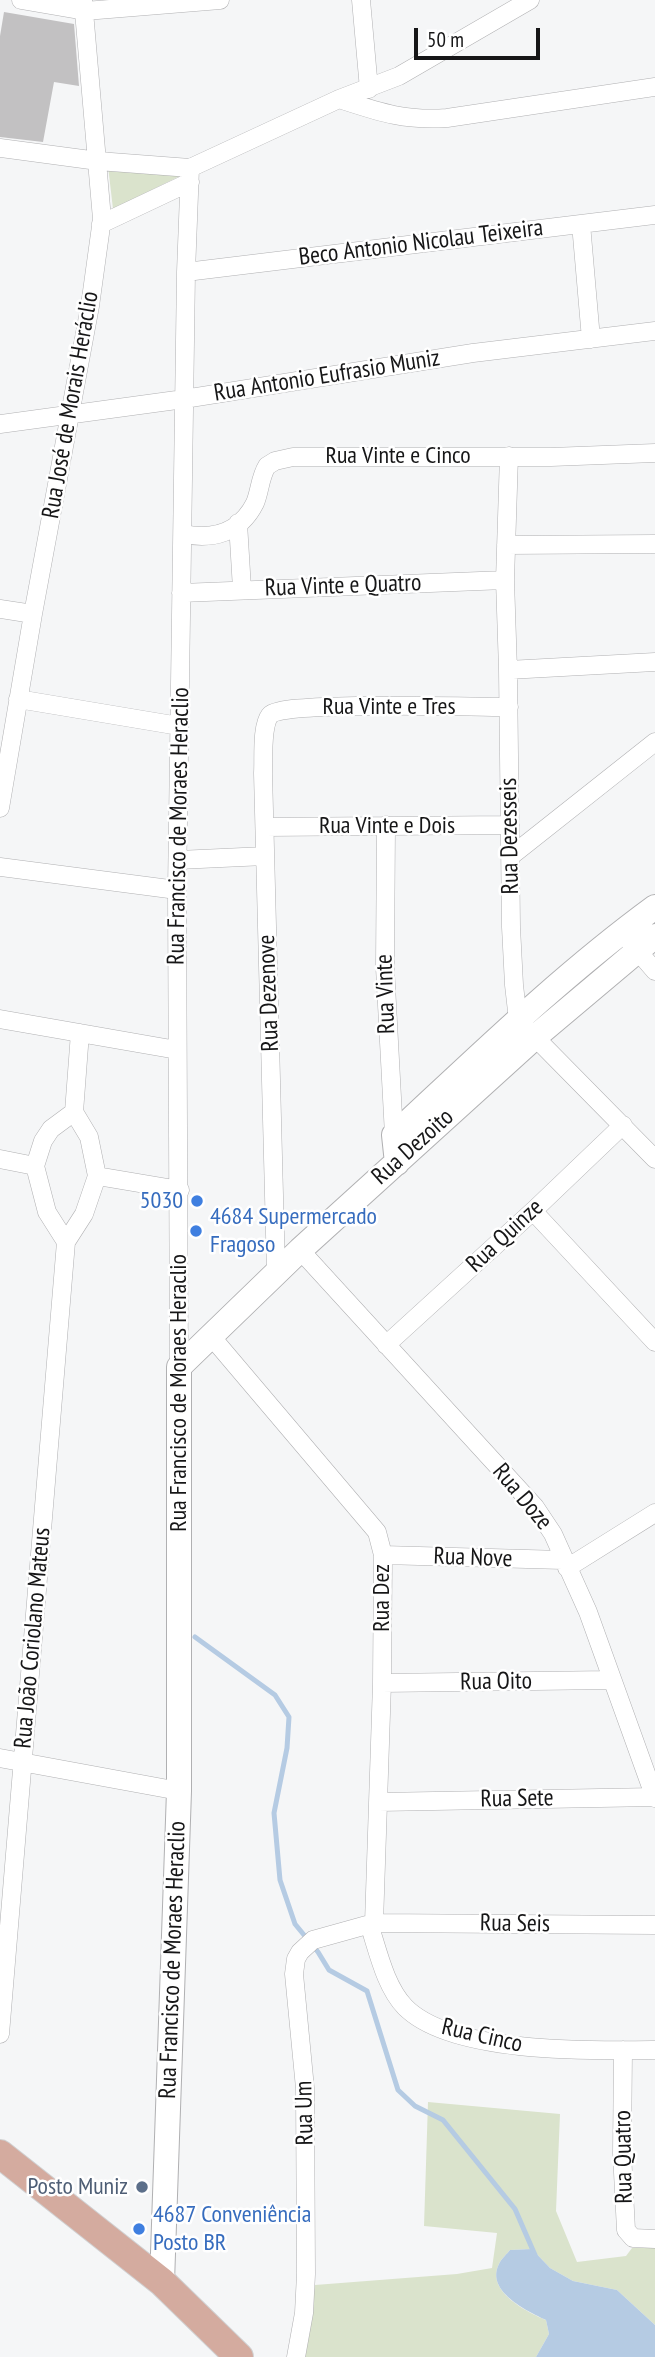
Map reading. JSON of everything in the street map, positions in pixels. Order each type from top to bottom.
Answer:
[{"type":"main road","points":[[0,2154],[162,2281],[239,2357]]},
{"type":"street","points":[[21,0],[84,6],[220,0]]},
{"type":"street","points":[[361,0],[369,89]]},
{"type":"street","points":[[101,224],[339,99],[412,70],[530,0]]},
{"type":"street","name":"Rua José de Morais Heráclio","points":[[0,808],[6,731],[18,699],[90,306],[101,224],[84,6]]},
{"type":"street","points":[[339,99],[396,117],[428,120],[655,87]]},
{"type":"street","points":[[0,148],[190,175]]},
{"type":"street","name":"Rua Francisco de Moraes Heraclio","points":[[162,2281],[179,1791],[180,1190],[177,890],[186,272],[190,175]]},
{"type":"street","name":"Beco Antonio Nicolau Teixeira","points":[[186,272],[655,215]]},
{"type":"street","points":[[581,224],[591,339]]},
{"type":"street","name":"Rua Antonio Eufrasio Muniz","points":[[0,424],[184,399],[473,353],[655,331]]},
{"type":"street","name":"Rua Vinte e Cinco","points":[[238,523],[256,501],[267,466],[285,458],[655,453]]},
{"type":"street","name":"Rua Dezesseis","points":[[509,456],[505,580],[513,973],[527,1028]]},
{"type":"street","points":[[183,534],[218,536],[238,523],[242,589]]},
{"type":"street","points":[[506,545],[655,544]]},
{"type":"street","name":"Rua Vinte e Quatro","points":[[181,593],[505,580]]},
{"type":"street","points":[[0,609],[33,614]]},
{"type":"street","points":[[508,670],[655,662]]},
{"type":"street","points":[[18,699],[179,726]]},
{"type":"street","name":"Rua Vinte e Tres","points":[[270,714],[288,708],[324,706],[509,707]]},
{"type":"street","name":"Rua Dezenove","points":[[270,714],[264,748],[265,856],[276,1272]]},
{"type":"street","points":[[511,856],[655,741]]},
{"type":"street","name":"Rua Vinte","points":[[386,825],[385,967],[397,1163]]},
{"type":"street","name":"Rua Vinte e Dois","points":[[265,827],[510,825]]},
{"type":"street","points":[[178,860],[265,856]]},
{"type":"street","points":[[0,867],[177,890]]},
{"type":"street","name":"Rua Dezoito","points":[[179,1367],[276,1272],[397,1163],[622,932],[655,907]]},
{"type":"street","points":[[622,932],[646,943],[655,971]]},
{"type":"street","name":"Rua Dezoito","points":[[394,1135],[527,1028],[646,943]]},
{"type":"street","points":[[0,1019],[177,1050]]},
{"type":"street","points":[[527,1028],[655,1160]]},
{"type":"street","points":[[80,1033],[74,1112],[89,1137],[97,1176],[180,1190]]},
{"type":"street","points":[[66,1242],[47,1212],[35,1166],[51,1129],[74,1112]]},
{"type":"street","name":"Rua Quinze","points":[[386,1345],[533,1211],[622,1125]]},
{"type":"street","points":[[0,1159],[35,1166]]},
{"type":"street","name":"Rua João Coriolano Mateus","points":[[0,2034],[66,1242],[84,1214],[97,1176]]},
{"type":"street","points":[[533,1211],[655,1342]]},
{"type":"street","name":"Rua Doze","points":[[300,1250],[535,1507],[553,1534],[587,1612],[655,1797]]},
{"type":"street","name":"Rua Dez","points":[[210,1335],[377,1532],[383,1555],[382,1683],[379,1802],[371,1924]]},
{"type":"street","points":[[565,1564],[655,1513]]},
{"type":"street","name":"Rua Nove","points":[[383,1555],[565,1564]]},
{"type":"street","name":"Rua Oito","points":[[382,1683],[610,1680]]},
{"type":"street","points":[[0,1758],[179,1791]]},
{"type":"street","name":"Rua Sete","points":[[379,1802],[655,1797]]},
{"type":"street","name":"Rua Seis","points":[[371,1924],[655,1925]]},
{"type":"street","name":"Rua Um","points":[[296,2357],[304,2313],[306,2274],[306,2114],[304,2061],[294,1966],[300,1952],[310,1943],[371,1924]]},
{"type":"street","name":"Rua Cinco","points":[[371,1924],[395,1993],[407,2009],[420,2020],[435,2027],[518,2046],[556,2050],[655,2050]]},
{"type":"street","name":"Rua Quatro","points":[[623,2050],[622,2153],[626,2230],[633,2238],[655,2239]]},
{"type":"green space","points":[[108,166],[182,175],[113,209]]},
{"type":"green space","points":[[428,2102],[560,2114],[556,2211],[577,2262],[626,2256],[632,2248],[655,2247],[655,2325],[617,2290],[573,2281],[550,2268],[532,2249],[510,2250],[499,2264],[496,2274],[498,2283],[519,2306],[546,2320],[549,2334],[536,2357],[303,2357],[315,2285],[457,2274],[492,2268],[497,2233],[424,2226]]},
{"type":"water","points":[[532,2249],[550,2268],[573,2281],[617,2290],[655,2325],[655,2357],[536,2357],[549,2334],[546,2320],[510,2299],[498,2283],[496,2274],[500,2262],[510,2250]]},
{"type":"building","points":[[4,12],[74,24],[79,86],[54,82],[43,142],[0,137],[0,36]]},
{"type":"waterway","points":[[195,1637],[275,1695],[289,1717],[287,1748],[274,1813],[280,1880],[295,1924],[329,1970],[367,1991],[398,2090],[415,2106],[443,2120],[515,2209],[535,2255]]},
{"type":"place","name":"5030","points":[[197,1201]]},
{"type":"place","name":"4684 Supermercado Fragoso","points":[[196,1231]]},
{"type":"place","name":"Posto Muniz","points":[[142,2187]]},
{"type":"place","name":"4687 Conveniência Posto BR","points":[[139,2229]]}]
